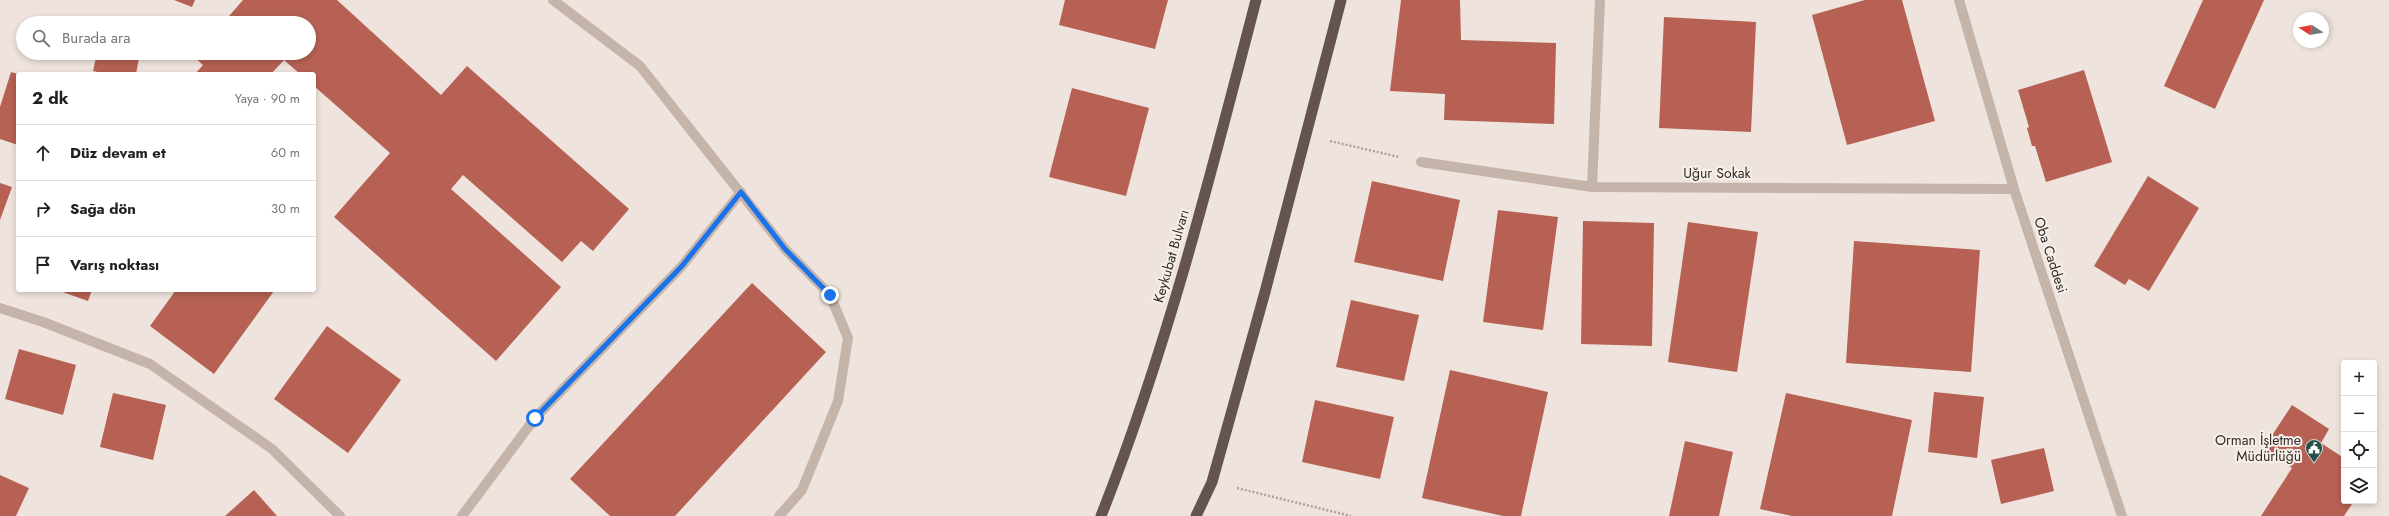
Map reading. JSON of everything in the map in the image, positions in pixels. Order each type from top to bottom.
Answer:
[{"type":"highway","name":"Keykubat Bulvarı","points":[[1101,516],[1130,443],[1181,281],[1256,0]]},
{"type":"highway","points":[[1196,516],[1212,482],[1265,292],[1341,0]]},
{"type":"street","points":[[553,0],[640,66],[785,249],[830,295],[848,338],[838,401],[802,490],[779,516]]},
{"type":"street","points":[[1592,187],[1600,0]]},
{"type":"street","name":"Oba Caddesi","points":[[1959,0],[2014,189],[2122,516]]},
{"type":"street","name":"Uğur Sokak","points":[[1421,162],[1592,187],[2014,189]]},
{"type":"street","points":[[462,516],[535,418],[682,266],[741,192]]},
{"type":"street","points":[[0,308],[43,322],[150,364],[272,449],[340,516]]},
{"type":"path","points":[[1305,136],[1421,162]]},
{"type":"path","points":[[1212,482],[1351,516]]},
{"type":"building","points":[[174,0],[195,0],[192,7]]},
{"type":"building","points":[[243,0],[337,0],[441,95],[467,66],[629,209],[593,251],[581,241],[562,262],[463,175],[451,189],[561,287],[496,361],[334,217],[390,153],[316,88],[316,72],[298,72],[284,60],[316,60],[316,16],[229,16]]},
{"type":"building","points":[[1065,0],[1168,0],[1155,49],[1059,25]]},
{"type":"building","points":[[1401,0],[1460,0],[1461,40],[1556,43],[1554,124],[1444,120],[1445,94],[1390,91]]},
{"type":"building","points":[[1865,0],[1902,0],[1935,121],[1847,145],[1812,15]]},
{"type":"building","points":[[2203,0],[2264,0],[2215,109],[2164,86]]},
{"type":"building","points":[[1664,17],[1756,22],[1751,132],[1659,128]]},
{"type":"building","points":[[95,60],[139,60],[136,72],[93,71]]},
{"type":"building","points":[[197,60],[284,60],[273,72],[197,72],[203,65]]},
{"type":"building","points":[[2084,70],[2112,162],[2046,182],[2035,146],[2032,146],[2027,128],[2029,127],[2018,90]]},
{"type":"building","points":[[11,72],[16,73],[16,144],[0,139],[0,107]]},
{"type":"building","points":[[1072,88],[1149,108],[1126,196],[1049,177]]},
{"type":"building","points":[[2148,176],[2199,208],[2149,291],[2129,279],[2125,285],[2094,266]]},
{"type":"building","points":[[1372,181],[1460,200],[1443,281],[1354,262]]},
{"type":"building","points":[[0,183],[12,187],[0,220]]},
{"type":"building","points":[[1498,210],[1558,217],[1543,330],[1483,322]]},
{"type":"building","points":[[1583,221],[1654,223],[1652,346],[1581,344]]},
{"type":"building","points":[[1688,222],[1758,232],[1737,372],[1668,362]]},
{"type":"building","points":[[1854,241],[1980,250],[1971,372],[1846,363]]},
{"type":"building","points":[[752,283],[826,352],[675,516],[610,516],[570,479]]},
{"type":"building","points":[[63,292],[91,292],[88,301]]},
{"type":"building","points":[[175,292],[273,292],[214,374],[150,326]]},
{"type":"building","points":[[1351,300],[1419,315],[1404,381],[1336,367]]},
{"type":"building","points":[[327,326],[401,380],[348,453],[274,399]]},
{"type":"building","points":[[19,349],[76,365],[63,415],[5,399]]},
{"type":"building","points":[[1450,370],[1548,392],[1521,516],[1503,516],[1422,498]]},
{"type":"building","points":[[1934,392],[1984,397],[1977,458],[1928,452]]},
{"type":"building","points":[[113,393],[166,405],[153,460],[100,447]]},
{"type":"building","points":[[1786,393],[1912,420],[1892,516],[1792,516],[1760,509]]},
{"type":"building","points":[[1315,400],[1394,417],[1380,479],[1302,462]]},
{"type":"building","name":"Orman İşletme Müdürlüğü","points":[[2292,405],[2329,429],[2321,443],[2341,456],[2341,504],[2352,504],[2344,516],[2261,516],[2292,468],[2263,449]]},
{"type":"building","points":[[1685,441],[1733,452],[1719,516],[1669,516]]},
{"type":"building","points":[[2044,448],[2054,491],[2001,504],[1991,460]]},
{"type":"building","points":[[0,475],[29,488],[16,516],[0,516]]},
{"type":"building","points":[[254,490],[277,516],[225,516]]},
{"type":"place","name":"Orman İşletme Müdürlüğü","points":[[2314,463]]},
{"type":"route","points":[[535,418],[682,266],[741,192],[785,249],[830,295]]}]
